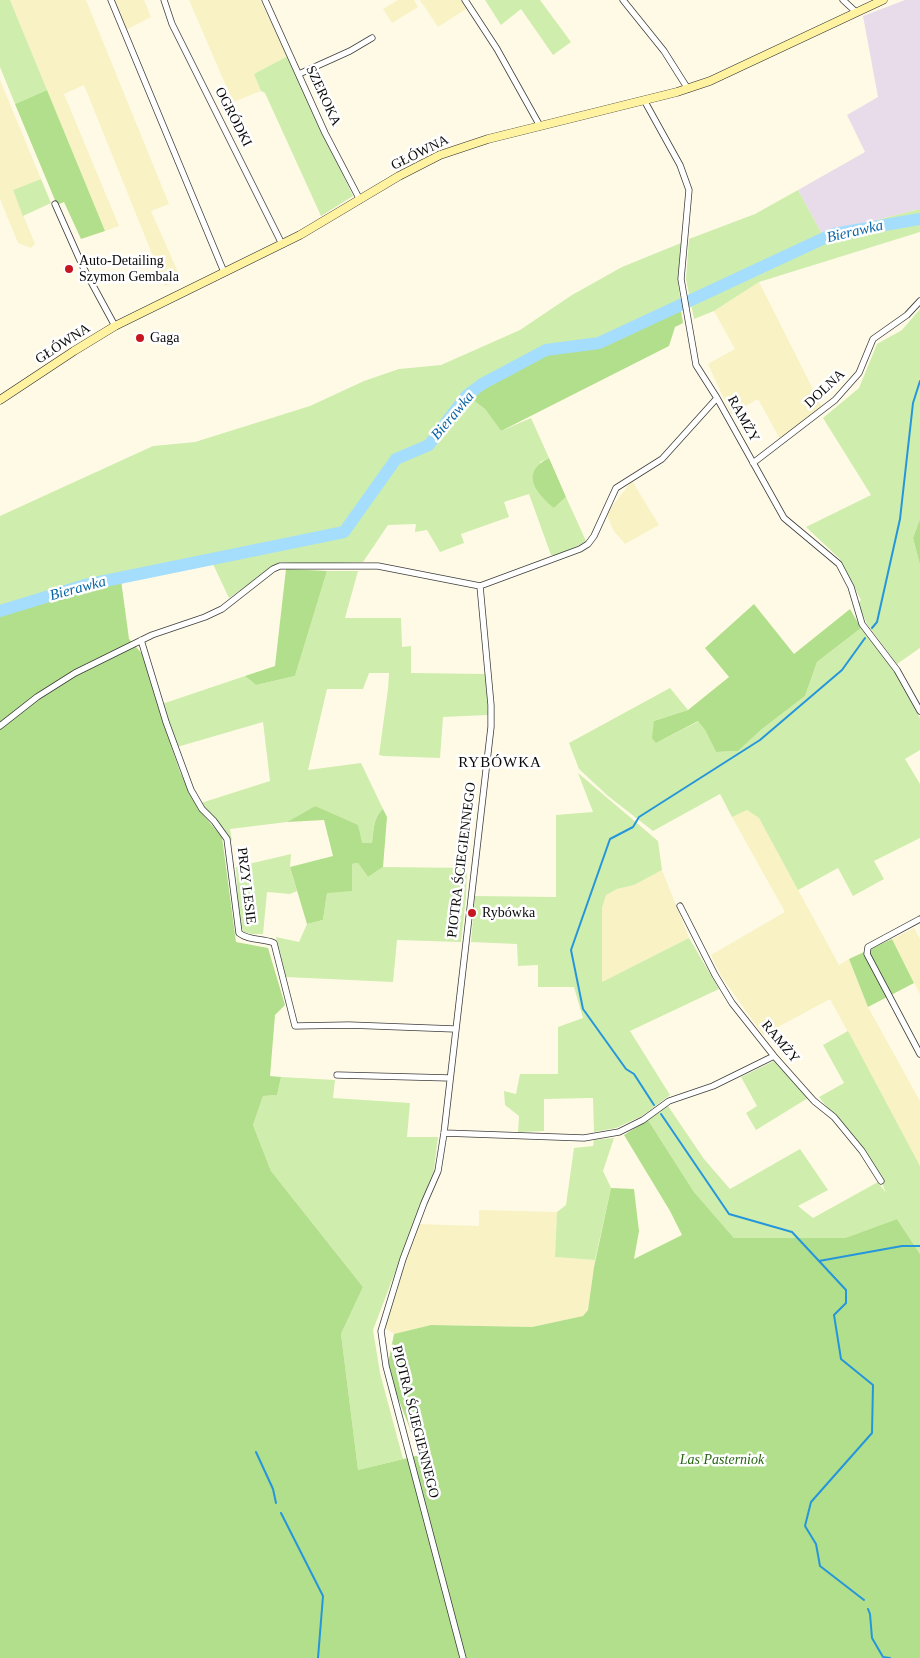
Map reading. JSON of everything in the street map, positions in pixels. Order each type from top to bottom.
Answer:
[{"type":"main road","name":"GŁÓWNA","points":[[0,400],[115,326],[282,244],[399,176],[440,155],[488,139],[688,89],[735,71],[883,0]]},
{"type":"street","points":[[112,0],[224,272]]},
{"type":"street","name":"OGRÓDKI","points":[[164,0],[172,24],[282,244]]},
{"type":"street","name":"SZEROKA","points":[[265,0],[325,132],[360,200]]},
{"type":"street","points":[[465,0],[497,50],[540,126]]},
{"type":"street","points":[[624,0],[664,51],[688,89]]},
{"type":"street","points":[[843,0],[856,12]]},
{"type":"street","points":[[299,74],[350,51],[372,38]]},
{"type":"street","name":"RAMŻY","points":[[644,100],[680,164],[689,190],[681,279],[696,365],[717,398],[784,518],[839,564],[851,587],[862,624],[897,670],[920,712]]},
{"type":"street","points":[[55,204],[83,267],[115,326]]},
{"type":"street","name":"DOLNA","points":[[753,464],[835,400],[859,373],[873,339],[907,315],[920,301]]},
{"type":"street","points":[[0,726],[59,682],[141,640],[222,609],[273,569],[280,566],[378,566],[480,586],[575,552],[588,544],[594,536],[616,488],[662,459],[717,398]]},
{"type":"street","name":"PIOTRA ŚCIEGIENNEGO","points":[[463,1658],[386,1366],[381,1331],[403,1259],[438,1171],[444,1133],[491,727],[492,705],[480,586]]},
{"type":"street","name":"PRZY LESIE","points":[[141,640],[166,722],[191,790],[202,809],[214,820],[227,839],[239,934],[245,938],[266,939],[274,942],[295,1026],[348,1025],[455,1029]]},
{"type":"street","name":"RAMŻY","points":[[680,906],[715,975],[732,1003],[774,1056],[814,1101],[834,1117],[862,1151],[881,1181]]},
{"type":"street","points":[[920,919],[868,947],[867,954],[920,1054]]},
{"type":"street","points":[[444,1133],[584,1138],[602,1136],[619,1132],[643,1120],[669,1101],[713,1086],[774,1056]]},
{"type":"street","points":[[337,1075],[450,1078]]},
{"type":"shaded area","points":[[10,0],[86,0],[169,204],[151,211],[181,279],[165,286],[84,85],[64,94],[119,226],[105,231]]},
{"type":"shaded area","points":[[114,0],[144,0],[151,17],[126,30]]},
{"type":"shaded area","points":[[189,0],[260,0],[288,56],[254,74],[261,91],[233,102]]},
{"type":"shaded area","points":[[398,0],[414,0],[418,7],[392,23],[383,9]]},
{"type":"shaded area","points":[[420,0],[461,0],[466,9],[438,27]]},
{"type":"shaded area","points":[[905,0],[920,0],[920,209],[822,234],[798,190],[865,152],[847,115],[878,97],[863,16]]},
{"type":"shaded area","points":[[0,80],[41,179],[13,190],[35,244],[31,248],[18,243],[0,199]]},
{"type":"shaded area","points":[[759,282],[822,407],[780,439],[758,399],[731,414],[708,364],[735,349],[714,311]]},
{"type":"shaded area","points":[[632,481],[659,525],[625,544],[613,530],[607,515]]},
{"type":"shaded area","points":[[747,810],[759,818],[839,965],[849,959],[868,1007],[920,1101],[920,1166],[830,999],[763,1035],[721,976],[711,955],[785,912],[732,817]]},
{"type":"shaded area","points":[[662,870],[689,938],[602,982],[602,908],[606,895],[617,889],[634,885]]},
{"type":"shaded area","points":[[914,928],[920,939],[920,994],[892,939]]},
{"type":"shaded area","points":[[479,1210],[557,1212],[555,1257],[595,1260],[588,1310],[583,1316],[532,1327],[431,1325],[394,1334],[385,1328],[418,1224],[479,1226]]},
{"type":"green space","points":[[0,0],[10,0],[47,90],[15,104],[0,67]]},
{"type":"green space","points":[[485,0],[540,0],[571,42],[553,55],[521,9],[501,25]]},
{"type":"green space","points":[[288,56],[353,196],[321,216],[265,93],[261,91],[254,74]]},
{"type":"green space","points":[[47,90],[105,231],[81,239],[64,202],[57,205],[15,104]]},
{"type":"green space","points":[[41,179],[51,203],[23,216],[13,190]]},
{"type":"green space","points":[[798,190],[822,234],[920,209],[920,232],[759,282],[714,311],[694,319],[686,279],[689,239],[755,214]]},
{"type":"green space","points":[[681,243],[678,282],[681,304],[599,341],[543,350],[481,382],[459,404],[469,397],[485,409],[501,431],[531,418],[549,458],[540,462],[554,508],[566,497],[586,541],[564,553],[551,555],[529,494],[504,502],[509,517],[461,534],[464,543],[440,552],[427,530],[415,532],[416,524],[388,525],[363,562],[307,564],[280,562],[229,598],[212,562],[346,534],[373,499],[359,503],[342,528],[56,592],[3,606],[21,607],[0,616],[0,516],[153,446],[195,442],[310,406],[364,381],[399,369],[441,365],[520,330],[572,295],[622,267]]},
{"type":"green space","points":[[680,305],[683,323],[675,327],[669,346],[501,431],[485,409],[469,397],[481,388],[546,354],[598,346]]},
{"type":"green space","points":[[920,309],[920,519],[913,538],[920,565],[920,648],[897,664],[867,624],[858,603],[861,600],[840,559],[806,527],[871,495],[823,418],[859,388],[877,344],[902,330]]},
{"type":"green space","points":[[549,458],[566,497],[554,508],[537,490],[533,476],[540,464]]},
{"type":"green space","points":[[920,519],[920,565],[913,538]]},
{"type":"green space","points":[[286,569],[327,571],[295,676],[256,685],[245,676],[275,666]]},
{"type":"green space","points":[[327,571],[358,571],[345,618],[401,618],[402,647],[411,646],[411,673],[486,674],[488,715],[443,717],[440,758],[384,756],[379,755],[389,673],[369,673],[363,689],[327,689],[308,770],[361,763],[383,809],[377,816],[372,843],[362,843],[315,806],[287,822],[230,829],[232,841],[201,803],[270,781],[263,722],[177,747],[162,704],[245,676],[256,685],[295,676]]},
{"type":"green space","name":"Las Pasterniok","points":[[121,580],[129,639],[144,656],[159,710],[180,772],[198,809],[222,837],[236,942],[268,948],[285,1005],[275,1015],[270,1076],[281,1077],[277,1095],[263,1096],[253,1125],[271,1171],[363,1287],[341,1334],[358,1470],[420,1455],[387,1369],[394,1334],[431,1325],[532,1327],[583,1316],[588,1310],[594,1267],[611,1188],[634,1189],[639,1231],[634,1259],[682,1235],[670,1211],[624,1135],[648,1120],[694,1192],[734,1238],[845,1238],[897,1219],[920,1254],[920,1658],[0,1658],[0,616],[21,607]]},
{"type":"green space","points":[[754,604],[794,654],[850,609],[861,628],[817,662],[805,696],[762,729],[738,751],[716,752],[705,730],[698,721],[656,743],[652,738],[654,721],[688,710],[729,677],[705,648]]},
{"type":"green space","points":[[861,628],[896,673],[920,718],[920,750],[905,759],[920,784],[920,838],[874,861],[884,879],[853,896],[838,868],[798,890],[759,818],[747,810],[732,817],[720,794],[653,831],[608,796],[579,769],[569,743],[670,688],[688,710],[654,721],[656,743],[699,721],[716,752],[738,751],[762,729],[805,696],[817,662]]},
{"type":"green space","points":[[578,773],[658,841],[662,870],[634,885],[617,889],[606,895],[602,908],[602,982],[689,938],[719,989],[630,1031],[670,1095],[642,1116],[616,1128],[594,1132],[593,1098],[544,1099],[544,1131],[518,1132],[519,1116],[505,1105],[504,1091],[516,1094],[520,1074],[558,1074],[558,1027],[583,1018],[574,987],[538,987],[538,965],[518,966],[517,944],[471,942],[475,896],[556,897],[556,815],[593,812]]},
{"type":"green space","points":[[315,806],[358,825],[362,843],[372,843],[377,816],[383,809],[387,817],[383,867],[368,877],[358,863],[352,864],[352,891],[327,893],[323,920],[307,924],[290,867],[333,856],[324,820],[287,822]]},
{"type":"green space","points":[[291,854],[290,867],[297,891],[290,894],[267,892],[263,934],[244,932],[239,922],[236,867]]},
{"type":"green space","points":[[358,863],[368,877],[383,867],[467,868],[461,942],[397,940],[393,982],[286,977],[276,937],[299,942],[307,924],[323,920],[327,893],[352,864]]},
{"type":"green space","points":[[892,939],[914,983],[868,1007],[849,959]]},
{"type":"green space","points":[[848,1031],[920,1166],[920,1254],[897,1219],[845,1238],[734,1238],[694,1192],[648,1120],[668,1106],[704,1159],[730,1189],[800,1149],[828,1190],[798,1206],[813,1218],[878,1182],[886,1193],[876,1168],[819,1097],[844,1083],[823,1045]]},
{"type":"green space","points":[[774,1061],[808,1098],[756,1130],[746,1113],[757,1106],[741,1077]]},
{"type":"green space","points":[[281,1077],[335,1080],[333,1098],[410,1103],[407,1137],[438,1137],[434,1170],[373,1330],[380,1373],[403,1459],[358,1470],[341,1334],[363,1287],[271,1171],[253,1125],[263,1096],[277,1095]]},
{"type":"green space","points":[[614,1138],[603,1171],[611,1188],[595,1260],[555,1257],[557,1212],[566,1205],[574,1148],[593,1146],[594,1140]]},
{"type":"waterway","name":"Bierawka","points":[[0,611],[85,585],[344,532],[396,459],[429,445],[466,396],[482,384],[546,350],[599,343],[833,234],[920,219]]},
{"type":"waterway","points":[[872,628],[877,622],[900,519],[913,403],[920,381]]},
{"type":"waterway","points":[[654,1105],[634,1074],[626,1069],[583,1009],[571,950],[610,839],[633,827],[639,817],[760,740],[842,670],[865,638]]},
{"type":"waterway","points":[[661,1114],[729,1214],[792,1232],[846,1290],[846,1303],[834,1315],[841,1359],[873,1385],[872,1433],[811,1502],[805,1526],[816,1544],[820,1566],[864,1600]]},
{"type":"waterway","points":[[819,1261],[902,1246],[920,1246]]},
{"type":"waterway","points":[[256,1452],[273,1489],[276,1503]]},
{"type":"waterway","points":[[281,1513],[323,1596],[318,1658]]},
{"type":"waterway","points":[[868,1609],[872,1638],[883,1657],[890,1658]]},
{"type":"place","name":"Auto-Detailing Szymon Gembala","points":[[69,269]]},
{"type":"place","name":"Gaga","points":[[140,338]]},
{"type":"place","name":"Rybówka","points":[[472,913]]},
{"type":"district","name":"RYBÓWKA","points":[[500,763]]}]
